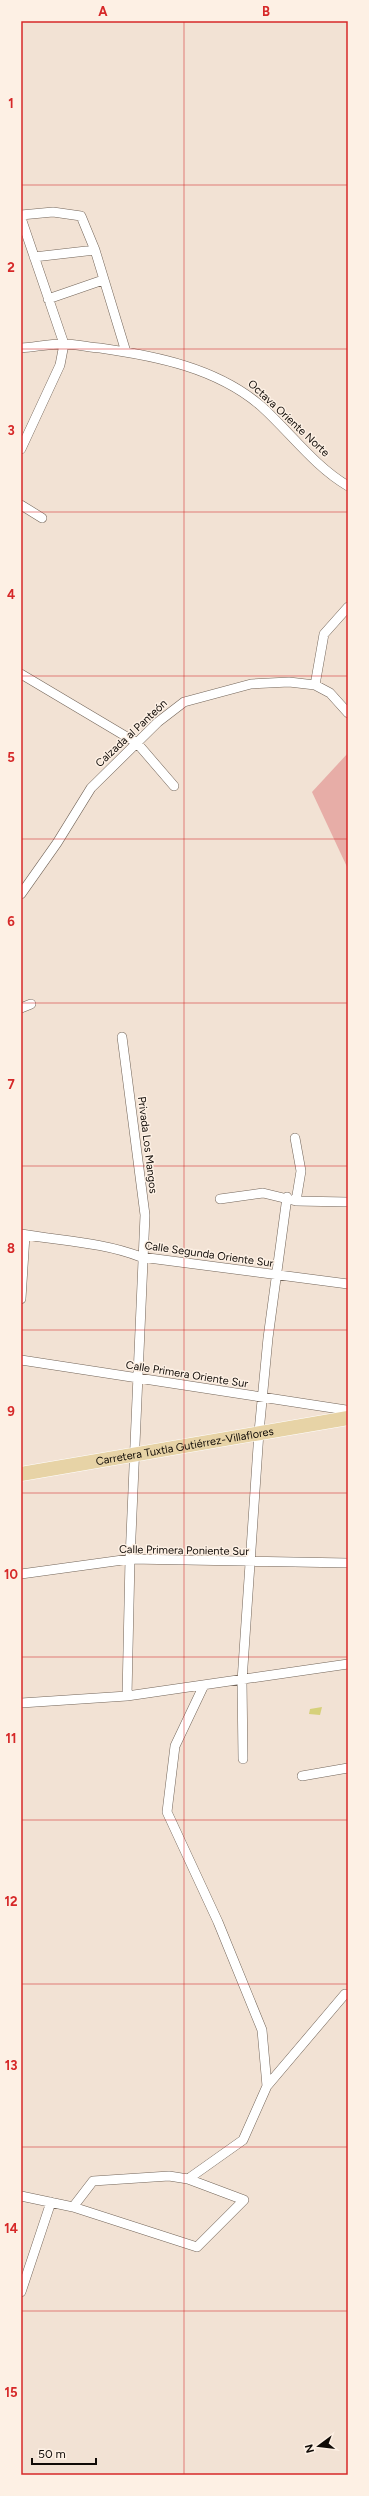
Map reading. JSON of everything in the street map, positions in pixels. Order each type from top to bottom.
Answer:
[{"type":"main road","name":"Carretera Tuxtla Gutiérrez-Villaflores","points":[[21,1474],[260,1432],[347,1413]]},
{"type":"street","points":[[21,449],[60,364],[64,344],[21,217],[53,212],[81,216],[95,250],[126,352]]},
{"type":"street","points":[[34,257],[95,250]]},
{"type":"street","points":[[48,298],[103,280]]},
{"type":"street","name":"Octava Oriente Norte","points":[[21,348],[64,344],[126,352],[180,364],[239,388],[262,408],[294,441],[348,486]]},
{"type":"street","points":[[21,505],[42,518]]},
{"type":"street","points":[[348,607],[324,634],[315,685],[330,693],[348,713]]},
{"type":"street","points":[[21,674],[137,743],[174,786]]},
{"type":"street","name":"Calzada al Panteón","points":[[21,894],[57,843],[91,788],[172,709],[184,702],[251,684],[289,682],[315,685]]},
{"type":"street","points":[[21,1008],[31,1004]]},
{"type":"street","name":"Privada Los Mangos","points":[[122,1037],[145,1215],[141,1257],[139,1378],[130,1559],[127,1696]]},
{"type":"street","points":[[295,1138],[301,1171],[296,1201]]},
{"type":"street","points":[[220,1199],[263,1193],[286,1197],[296,1201],[348,1202]]},
{"type":"street","points":[[243,1759],[242,1680],[252,1563],[262,1398],[286,1197]]},
{"type":"street","points":[[21,1299],[23,1234]]},
{"type":"street","name":"Calle Segunda Oriente Sur","points":[[23,1234],[107,1247],[141,1257],[276,1276],[348,1284]]},
{"type":"street","name":"Calle Primera Oriente Sur","points":[[21,1360],[347,1413]]},
{"type":"street","name":"Calle Primera Poniente Sur","points":[[21,1574],[130,1559],[252,1563],[348,1563]]},
{"type":"street","points":[[21,1703],[127,1696],[348,1664]]},
{"type":"street","points":[[204,1685],[175,1746],[167,1812],[218,1922],[262,2030],[267,2086]]},
{"type":"street","points":[[302,1776],[348,1768]]},
{"type":"street","points":[[188,2179],[243,2140],[267,2086],[345,1994]]},
{"type":"street","points":[[21,2196],[73,2206],[198,2247],[244,2200],[188,2179],[169,2176],[93,2181],[73,2206]]},
{"type":"street","points":[[21,2292],[51,2202]]},
{"type":"shaded area","points":[[348,753],[348,869],[312,792]]},
{"type":"shaded area","points":[[322,1707],[320,1715],[309,1714],[310,1709]]}]
